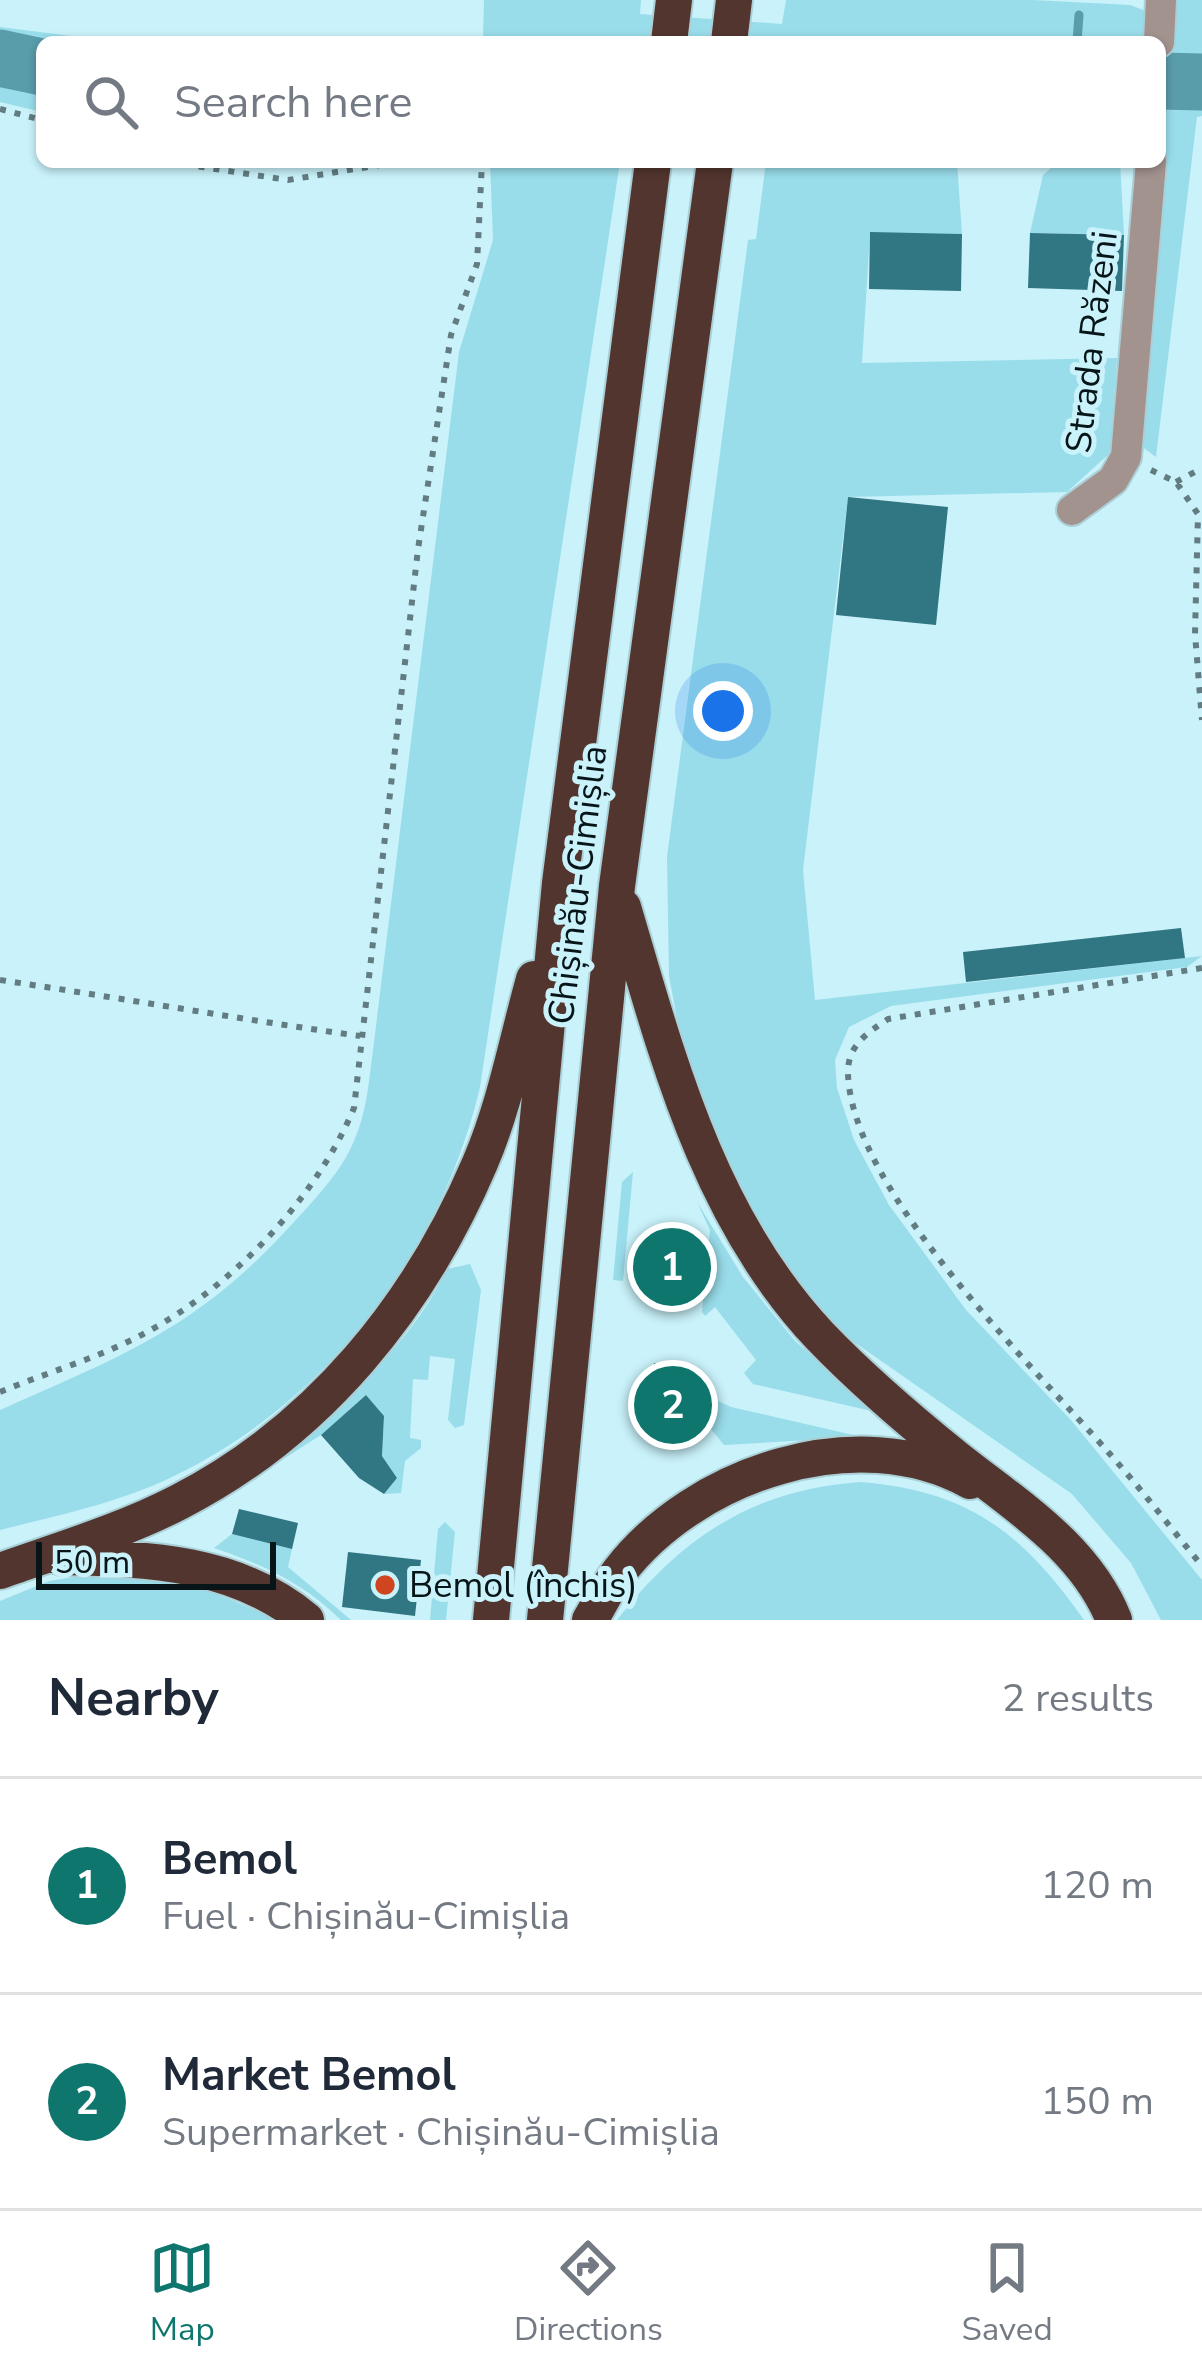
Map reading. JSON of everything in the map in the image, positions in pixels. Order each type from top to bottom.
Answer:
[{"type":"highway","points":[[670,36],[674,0]]},
{"type":"highway","points":[[730,36],[734,0]]},
{"type":"highway","name":"Chișinău-Cimișlia","points":[[491,1620],[560,883],[652,168]]},
{"type":"highway","name":"Chișinău-Cimișlia","points":[[545,1620],[616,886],[715,168]]},
{"type":"highway","points":[[0,1570],[177,1504],[248,1462],[313,1409],[370,1350],[435,1256],[481,1161],[560,883]]},
{"type":"highway","points":[[616,886],[682,1105],[742,1233],[819,1335],[912,1422],[1062,1540],[1114,1620]]},
{"type":"highway","points":[[590,1620],[620,1570],[676,1520],[730,1485],[810,1458],[900,1458],[956,1473],[1014,1504]]},
{"type":"highway","points":[[40,1556],[152,1559],[206,1569],[281,1599],[306,1620]]},
{"type":"lane","points":[[1159,36],[1161,0]]},
{"type":"lane","name":"Strada Răzeni","points":[[1072,510],[1113,480],[1126,457],[1150,168]]},
{"type":"path","points":[[0,109],[36,118]]},
{"type":"path","points":[[211,168],[288,179],[359,168]]},
{"type":"path","points":[[0,1392],[147,1332],[205,1294],[307,1192],[333,1155],[354,1108],[418,549],[451,335],[477,264],[482,168]]},
{"type":"path","points":[[1126,457],[1175,482],[1198,514],[1195,634],[1202,720]]},
{"type":"path","points":[[1175,482],[1202,468]]},
{"type":"path","points":[[1202,968],[888,1019],[859,1039],[848,1070],[855,1117],[879,1167],[913,1219],[978,1306],[1202,1566]]},
{"type":"path","points":[[0,980],[59,986],[203,1016],[360,1036]]},
{"type":"shaded area","points":[[484,0],[641,0],[640,14],[782,24],[786,0],[1033,0],[1130,5],[1146,11],[1143,36],[483,36]]},
{"type":"shaded area","points":[[1173,0],[1202,0],[1202,116],[1197,117],[1156,457],[1137,443],[1159,168],[1166,168]]},
{"type":"shaded area","points":[[0,27],[71,36],[36,36],[36,111],[0,102]]},
{"type":"shaded area","points":[[490,168],[619,168],[480,1087],[462,1147],[438,1206],[407,1262],[370,1315],[281,1407],[230,1445],[174,1476],[88,1508],[0,1530],[0,1410],[123,1354],[225,1288],[319,1194],[349,1152],[358,1130],[370,1073],[459,352],[493,240]]},
{"type":"shaded area","points":[[765,168],[957,168],[962,234],[870,233],[862,363],[1117,358],[1110,453],[1067,492],[848,497],[803,870],[815,1000],[1202,956],[1187,967],[891,1006],[849,1027],[835,1060],[837,1088],[854,1140],[889,1205],[966,1310],[1070,1419],[1202,1580],[1202,1620],[1161,1620],[1131,1563],[1072,1494],[841,1333],[795,1282],[764,1238],[733,1176],[680,1035],[669,976],[667,857],[748,240],[756,239]]},
{"type":"shaded area","points":[[1051,168],[1120,168],[1124,235],[1030,233],[1043,175]]},
{"type":"shaded area","points":[[633,1172],[623,1281],[613,1280],[622,1182]]},
{"type":"shaded area","points":[[697,1202],[743,1277],[795,1341],[876,1412],[753,1384],[744,1373],[756,1360],[715,1307],[705,1316],[702,1312],[704,1288],[711,1290],[712,1281],[705,1279],[710,1230]]},
{"type":"shaded area","points":[[470,1264],[481,1290],[464,1425],[455,1428],[448,1420],[455,1359],[430,1356],[428,1380],[413,1379],[410,1438],[421,1440],[421,1448],[405,1461],[401,1493],[384,1494],[397,1478],[382,1456],[384,1416],[366,1395],[321,1435],[241,1486],[232,1485],[353,1390],[406,1335],[447,1269]]},
{"type":"shaded area","points":[[707,1396],[731,1407],[862,1437],[724,1445],[701,1417]]},
{"type":"shaded area","points":[[861,1482],[933,1495],[990,1522],[1039,1563],[1084,1620],[617,1620],[667,1564],[723,1522],[787,1495]]},
{"type":"shaded area","points":[[445,1522],[455,1532],[446,1620],[430,1620],[438,1529]]},
{"type":"shaded area","points":[[232,1534],[292,1549],[288,1567],[351,1620],[341,1620],[282,1576],[214,1548]]},
{"type":"shaded area","points":[[86,1575],[192,1583],[278,1620],[0,1620],[0,1601],[49,1581]]},
{"type":"building","points":[[870,232],[962,234],[961,291],[869,289]]},
{"type":"building","points":[[1030,233],[1124,235],[1122,291],[1028,288]]},
{"type":"building","points":[[848,497],[948,507],[936,625],[836,615]]},
{"type":"building","points":[[1181,928],[1185,958],[966,982],[963,952]]},
{"type":"building","points":[[645,1235],[685,1257],[681,1297],[642,1275]]},
{"type":"building","points":[[654,1363],[676,1366],[700,1395],[699,1414],[674,1435],[651,1405]]},
{"type":"building","points":[[366,1395],[384,1416],[382,1456],[397,1478],[384,1494],[359,1478],[321,1435]]},
{"type":"building","points":[[239,1509],[298,1523],[292,1549],[232,1534]]},
{"type":"building","points":[[348,1552],[421,1560],[415,1616],[342,1607]]},
{"type":"waterway","points":[[1077,36],[1079,15]]},
{"type":"waterway","points":[[0,58],[36,66]]},
{"type":"waterway","points":[[1166,81],[1202,82]]},
{"type":"place","name":"Bemol","points":[[672,1267]]},
{"type":"place","name":"Market Bemol","points":[[673,1405]]},
{"type":"place","name":"Bemol (închis)","points":[[385,1585]]}]
